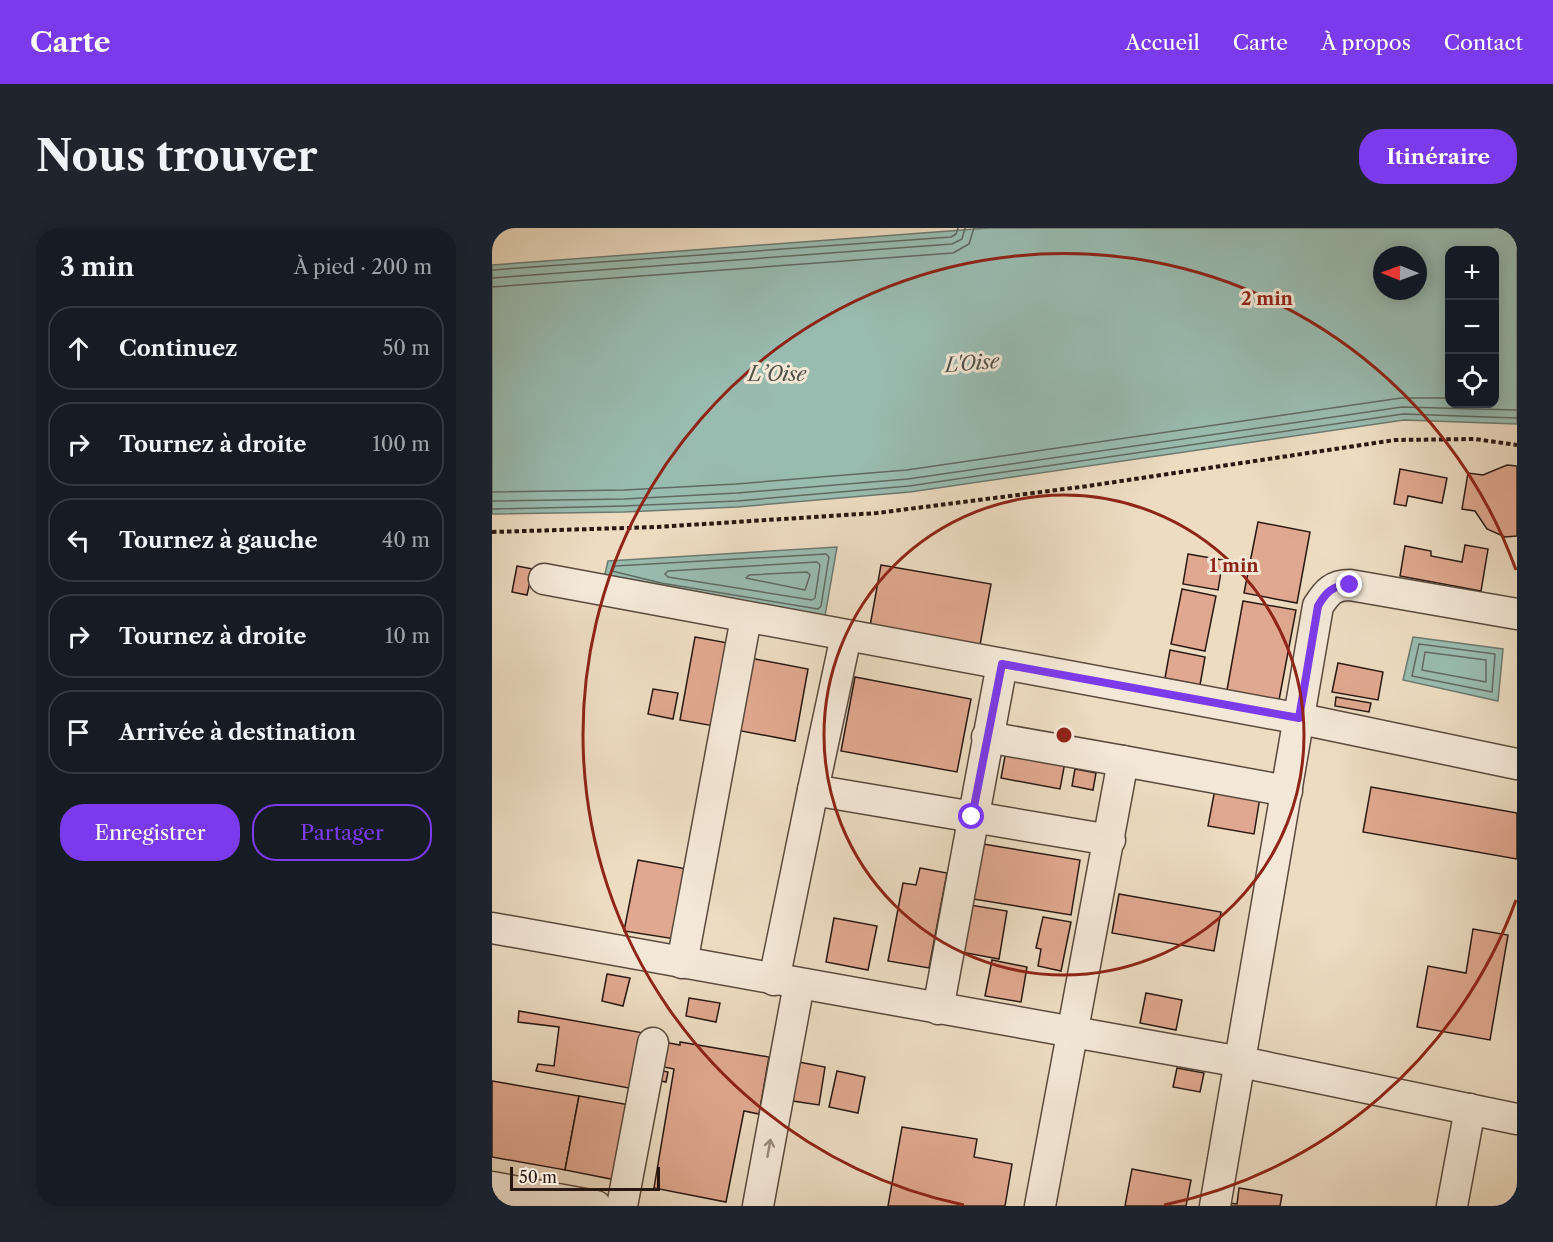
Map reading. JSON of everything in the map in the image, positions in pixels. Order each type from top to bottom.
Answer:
[{"type":"lane","points":[[544,579],[1299,718],[1517,764]]},
{"type":"lane","points":[[1215,1206],[1318,606],[1325,594],[1337,585],[1517,614]]},
{"type":"lane","points":[[682,963],[746,618]]},
{"type":"lane","points":[[758,1206],[813,790],[846,636]]},
{"type":"lane","points":[[938,1009],[1002,664]]},
{"type":"lane","points":[[987,737],[1287,791]]},
{"type":"lane","points":[[1040,1206],[1123,761]]},
{"type":"lane","points":[[813,790],[1110,840]]},
{"type":"lane","points":[[492,928],[1241,1062],[1517,1119]]},
{"type":"lane","points":[[622,1206],[652,1043]]},
{"type":"lane","points":[[1452,1206],[1470,1109]]},
{"type":"lane","points":[[492,1187],[596,1206]]},
{"type":"path","points":[[492,532],[657,527],[877,513],[1088,486],[1395,440],[1474,439],[1517,445]]},
{"type":"water","name":"L’Oise","points":[[989,228],[1517,228],[1517,424],[1404,420],[910,492],[737,507],[492,514],[492,265]]},
{"type":"water","points":[[837,547],[825,616],[604,578],[608,561]]},
{"type":"water","points":[[1413,637],[1503,649],[1498,701],[1403,680]]},
{"type":"building","points":[[1507,465],[1517,466],[1517,536],[1505,537],[1487,529],[1475,511],[1462,509],[1468,473],[1483,475]]},
{"type":"building","points":[[1400,469],[1447,478],[1442,503],[1408,496],[1406,506],[1394,504]]},
{"type":"building","points":[[1258,522],[1310,532],[1297,603],[1244,593]]},
{"type":"building","points":[[1465,545],[1488,549],[1481,591],[1400,576],[1405,546],[1431,551],[1431,556],[1462,562]]},
{"type":"building","points":[[1188,554],[1223,560],[1218,590],[1183,584]]},
{"type":"building","points":[[881,565],[991,584],[980,645],[870,626]]},
{"type":"building","points":[[517,566],[533,569],[527,595],[512,592]]},
{"type":"building","points":[[1182,589],[1216,596],[1205,651],[1171,644]]},
{"type":"building","points":[[1243,601],[1296,610],[1279,700],[1227,690]]},
{"type":"building","points":[[695,637],[728,643],[714,726],[680,720]]},
{"type":"building","points":[[1170,650],[1205,657],[1200,685],[1165,678]]},
{"type":"building","points":[[750,658],[808,669],[795,741],[736,730]]},
{"type":"building","points":[[1338,663],[1383,672],[1378,700],[1332,692]]},
{"type":"building","points":[[855,677],[971,699],[957,772],[841,751]]},
{"type":"building","points":[[653,689],[678,693],[673,719],[648,714]]},
{"type":"building","points":[[1336,697],[1371,703],[1369,712],[1335,706]]},
{"type":"building","points":[[1006,751],[1065,762],[1060,789],[1001,778]]},
{"type":"building","points":[[1075,769],[1096,773],[1093,790],[1072,786]]},
{"type":"building","points":[[1371,787],[1517,813],[1517,859],[1363,832]]},
{"type":"building","points":[[1215,789],[1260,797],[1254,834],[1208,826]]},
{"type":"building","points":[[983,844],[1080,860],[1071,915],[973,899]]},
{"type":"building","points":[[638,860],[687,869],[675,939],[624,931]]},
{"type":"building","points":[[920,868],[947,873],[929,968],[888,961],[903,883],[916,885]]},
{"type":"building","points":[[1119,894],[1221,912],[1214,951],[1112,933]]},
{"type":"building","points":[[970,905],[1007,911],[999,959],[961,952]]},
{"type":"building","points":[[1043,917],[1071,922],[1061,971],[1038,966],[1041,949],[1036,948]]},
{"type":"building","points":[[834,918],[877,926],[868,970],[826,962]]},
{"type":"building","points":[[1473,929],[1508,935],[1490,1040],[1417,1027],[1428,966],[1466,973]]},
{"type":"building","points":[[992,960],[1027,967],[1021,1002],[985,996]]},
{"type":"building","points":[[607,974],[630,978],[623,1006],[602,1001]]},
{"type":"building","points":[[1146,993],[1182,1000],[1176,1030],[1140,1023]]},
{"type":"building","points":[[689,998],[720,1003],[716,1022],[686,1016]]},
{"type":"building","points":[[519,1011],[644,1033],[634,1089],[536,1071],[538,1064],[554,1066],[559,1027],[518,1022]]},
{"type":"building","points":[[664,1042],[680,1045],[680,1042],[769,1057],[759,1114],[744,1111],[726,1202],[654,1188],[674,1069],[659,1066]]},
{"type":"building","points":[[799,1062],[825,1067],[819,1105],[793,1101]]},
{"type":"building","points":[[1177,1068],[1204,1073],[1200,1092],[1173,1087]]},
{"type":"building","points":[[658,1070],[668,1072],[666,1082],[656,1080]]},
{"type":"building","points":[[837,1071],[865,1077],[858,1113],[829,1107]]},
{"type":"building","points":[[492,1081],[579,1096],[565,1170],[492,1157]]},
{"type":"building","points":[[579,1096],[630,1105],[616,1180],[565,1170]]},
{"type":"building","points":[[902,1127],[977,1139],[974,1157],[1012,1164],[1005,1206],[888,1206]]},
{"type":"building","points":[[1132,1169],[1191,1180],[1186,1206],[1125,1206]]},
{"type":"building","points":[[1239,1188],[1282,1195],[1280,1206],[1230,1206],[1230,1203],[1237,1204]]},
{"type":"route","points":[[972,817],[1002,664],[1299,718],[1318,606],[1325,594],[1337,585],[1350,585]]},
{"type":"water label","name":"L'Oise","points":[[972,363]]}]
